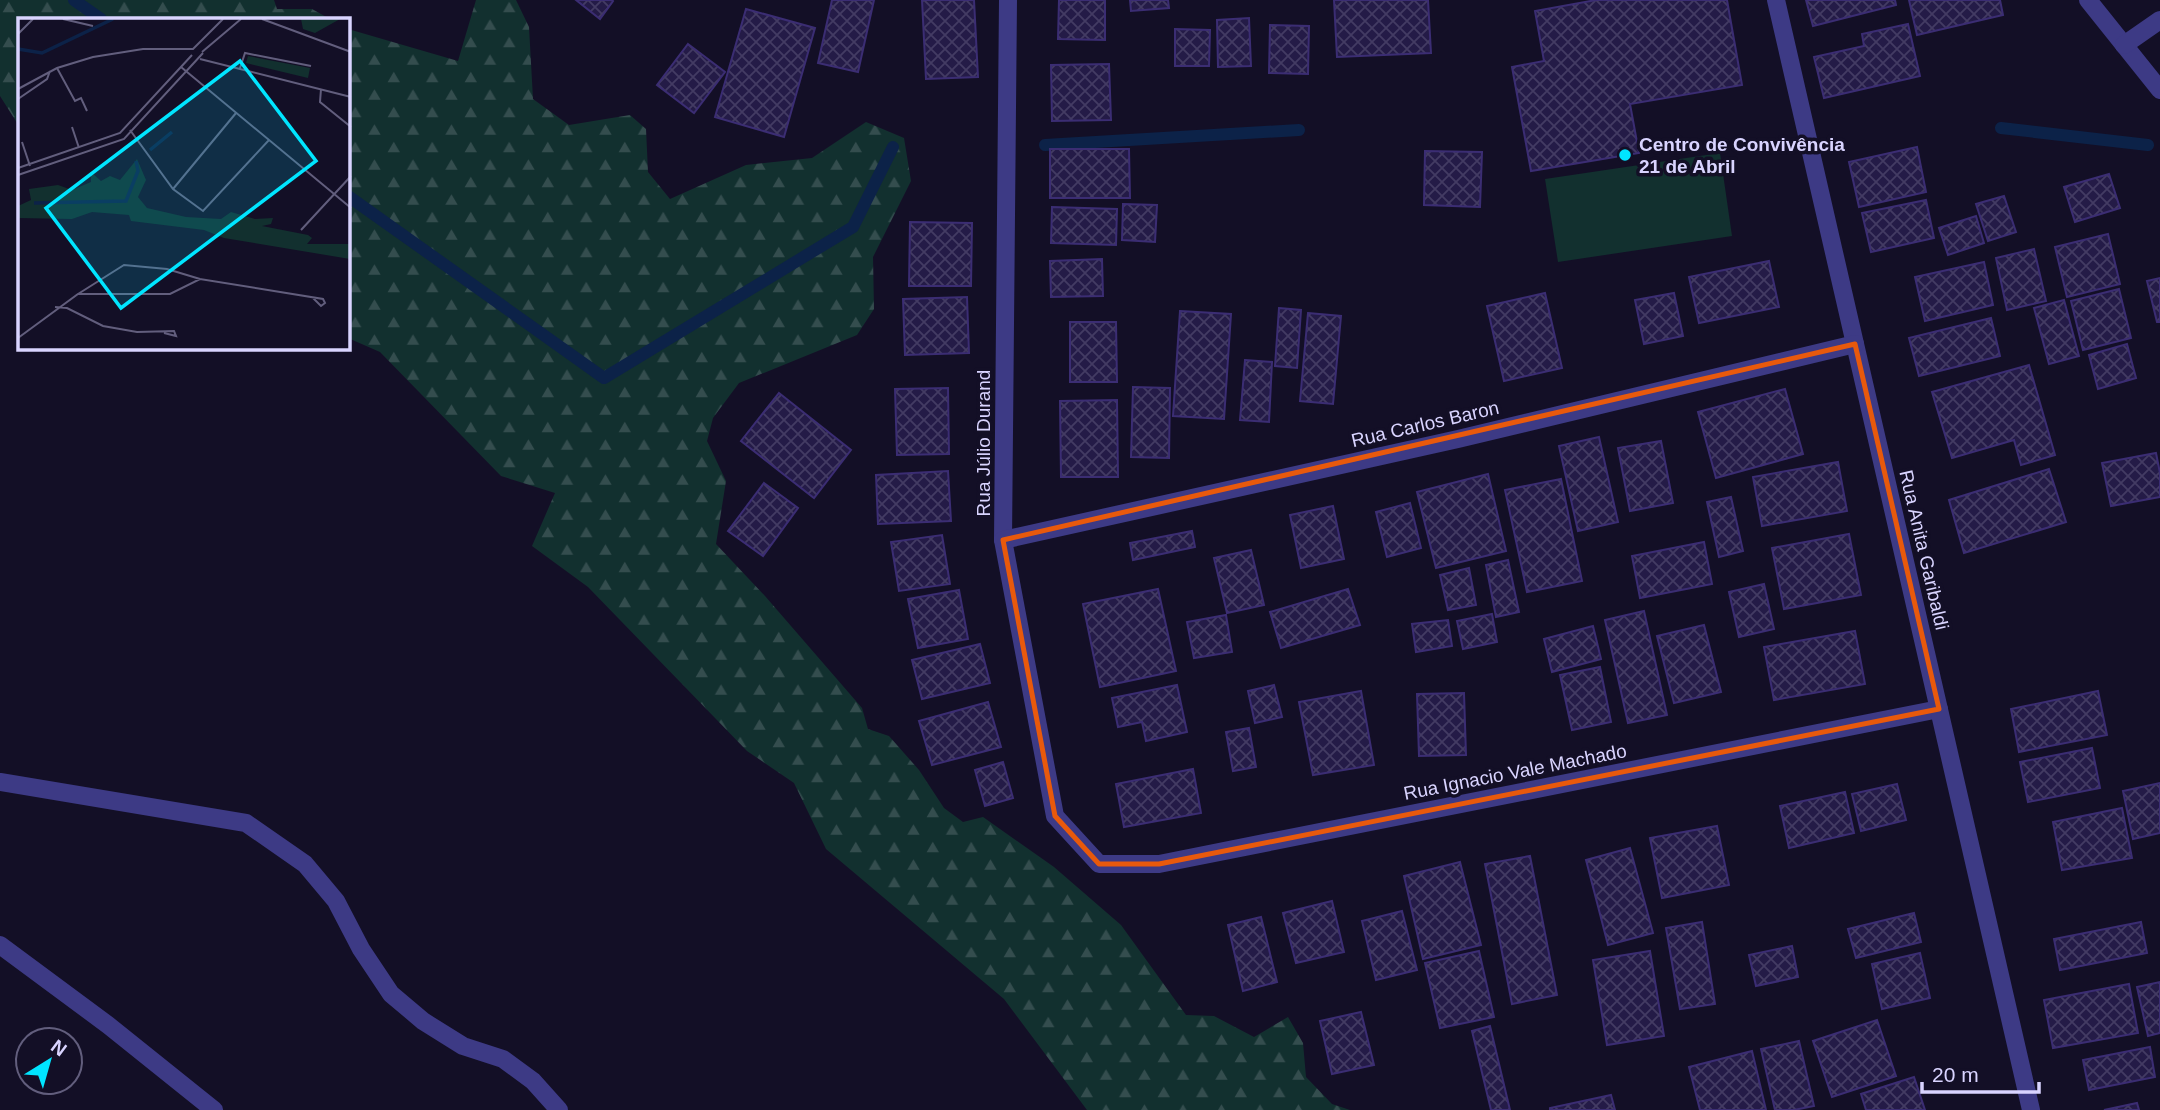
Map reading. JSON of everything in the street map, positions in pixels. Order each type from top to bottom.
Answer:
[{"type":"street","name":"Rua Júlio Durand","points":[[1007,0],[1003,540],[1055,816],[1099,864]]},
{"type":"street","name":"Rua Anita Garibaldi","points":[[1776,0],[2031,1110]]},
{"type":"street","points":[[2088,0],[2160,90]]},
{"type":"street","points":[[2123,45],[2160,20]]},
{"type":"street","name":"Rua Carlos Baron","points":[[1003,540],[1458,439],[1855,344]]},
{"type":"street","name":"Rua Ignacio Vale Machado","points":[[1099,864],[1159,864],[1939,709]]},
{"type":"street","points":[[0,782],[246,823],[305,864],[337,901],[361,948],[391,994],[423,1021],[463,1046],[503,1059],[533,1081],[559,1110]]},
{"type":"street","points":[[0,945],[108,1025],[214,1110]]},
{"type":"highlighted area","points":[[1855,344],[1939,709],[1159,864],[1099,864],[1055,816],[1003,540]]},
{"type":"green space","points":[[0,0],[274,0],[277,9],[312,9],[328,18],[18,18],[18,124],[0,96]]},
{"type":"green space","points":[[476,0],[516,0],[529,27],[533,99],[569,125],[630,115],[646,129],[648,172],[670,199],[746,165],[812,158],[866,122],[904,138],[911,181],[873,257],[874,309],[857,335],[739,383],[713,418],[707,441],[726,481],[716,544],[862,708],[868,729],[889,736],[919,770],[944,808],[963,822],[983,817],[1054,867],[1121,925],[1186,1015],[1214,1016],[1254,1037],[1288,1017],[1303,1043],[1306,1077],[1332,1104],[1350,1110],[1087,1110],[1004,999],[826,849],[794,783],[747,751],[588,587],[532,546],[555,493],[501,476],[380,352],[350,339],[350,30],[458,61]]},
{"type":"green space","points":[[1720,153],[1732,236],[1558,262],[1545,179]]},
{"type":"building","points":[[576,0],[612,0],[613,1],[600,19]]},
{"type":"building","points":[[832,0],[874,0],[858,72],[818,63]]},
{"type":"building","points":[[922,0],[974,0],[978,77],[926,79]]},
{"type":"building","points":[[1059,0],[1105,0],[1105,40],[1058,39]]},
{"type":"building","points":[[1130,0],[1168,0],[1169,8],[1131,11]]},
{"type":"building","points":[[1334,0],[1428,0],[1431,53],[1337,57]]},
{"type":"building","points":[[1596,0],[1727,0],[1742,85],[1630,104],[1639,153],[1531,171],[1512,67],[1544,61],[1535,11]]},
{"type":"building","points":[[1806,0],[1895,0],[1896,5],[1813,26]]},
{"type":"building","points":[[1909,0],[2000,0],[2003,15],[1917,35]]},
{"type":"building","points":[[746,9],[815,28],[784,137],[715,117]]},
{"type":"building","points":[[1249,18],[1251,66],[1218,67],[1217,20]]},
{"type":"building","points":[[1908,24],[1920,76],[1824,98],[1814,57],[1864,46],[1862,34]]},
{"type":"building","points":[[1270,25],[1309,26],[1308,74],[1269,73]]},
{"type":"building","points":[[1175,29],[1210,30],[1209,66],[1175,66]]},
{"type":"building","points":[[688,44],[725,72],[694,113],[657,85]]},
{"type":"building","points":[[1109,64],[1111,120],[1052,121],[1051,65]]},
{"type":"building","points":[[1917,147],[1926,192],[1859,207],[1849,162]]},
{"type":"building","points":[[1050,149],[1129,149],[1130,198],[1050,198]]},
{"type":"building","points":[[1425,151],[1482,152],[1480,207],[1424,205]]},
{"type":"building","points":[[2109,174],[2120,208],[2075,222],[2064,187]]},
{"type":"building","points":[[2004,196],[2016,232],[1988,241],[1976,204]]},
{"type":"building","points":[[1926,200],[1934,238],[1871,252],[1862,213]]},
{"type":"building","points":[[1123,204],[1157,205],[1155,242],[1122,240]]},
{"type":"building","points":[[1052,207],[1117,209],[1116,245],[1051,243]]},
{"type":"building","points":[[1976,216],[1984,243],[1948,255],[1939,228]]},
{"type":"building","points":[[910,222],[972,223],[971,286],[909,286]]},
{"type":"building","points":[[2108,234],[2120,284],[2067,297],[2055,247]]},
{"type":"building","points":[[2034,249],[2046,301],[2007,310],[1996,258]]},
{"type":"building","points":[[1102,259],[1103,296],[1051,297],[1050,261]]},
{"type":"building","points":[[1769,261],[1779,307],[1699,323],[1689,277]]},
{"type":"building","points":[[1984,262],[1993,305],[1925,321],[1915,277]]},
{"type":"building","points":[[2160,278],[2160,322],[2157,322],[2147,281]]},
{"type":"building","points":[[2119,289],[2131,338],[2083,350],[2071,301]]},
{"type":"building","points":[[1545,293],[1562,368],[1504,381],[1487,306]]},
{"type":"building","points":[[1674,293],[1683,336],[1644,344],[1635,300]]},
{"type":"building","points":[[967,297],[969,353],[905,355],[903,299]]},
{"type":"building","points":[[2064,300],[2079,356],[2049,364],[2034,308]]},
{"type":"building","points":[[1279,308],[1301,310],[1297,368],[1275,366]]},
{"type":"building","points":[[1180,311],[1231,314],[1224,419],[1173,416]]},
{"type":"building","points":[[1308,313],[1341,316],[1333,404],[1300,401]]},
{"type":"building","points":[[1991,318],[2000,356],[1919,376],[1909,338]]},
{"type":"building","points":[[1070,322],[1116,322],[1117,382],[1070,382]]},
{"type":"building","points":[[2127,344],[2136,378],[2098,389],[2089,355]]},
{"type":"building","points":[[1245,360],[1272,362],[1269,422],[1240,420]]},
{"type":"building","points":[[2029,365],[2055,455],[2021,465],[2014,440],[1952,458],[1932,392]]},
{"type":"building","points":[[1133,387],[1170,388],[1169,458],[1131,457]]},
{"type":"building","points":[[948,388],[949,454],[897,455],[895,389]]},
{"type":"building","points":[[1785,389],[1803,454],[1716,478],[1698,412]]},
{"type":"building","points":[[779,393],[851,450],[814,498],[741,441]]},
{"type":"building","points":[[1117,400],[1118,477],[1061,477],[1060,401]]},
{"type":"building","points":[[1599,437],[1618,522],[1578,531],[1559,446]]},
{"type":"building","points":[[1661,441],[1673,503],[1630,511],[1618,448]]},
{"type":"building","points":[[2156,453],[2160,473],[2160,497],[2111,506],[2102,463]]},
{"type":"building","points":[[1838,462],[1847,511],[1762,526],[1753,477]]},
{"type":"building","points":[[2049,469],[2066,522],[1964,553],[1949,500]]},
{"type":"building","points":[[948,471],[951,521],[878,524],[876,475]]},
{"type":"building","points":[[1488,474],[1506,551],[1436,568],[1417,492]]},
{"type":"building","points":[[1561,479],[1582,581],[1527,592],[1505,490]]},
{"type":"building","points":[[764,483],[798,508],[763,556],[728,531]]},
{"type":"building","points":[[1731,497],[1743,551],[1719,557],[1707,502]]},
{"type":"building","points":[[1410,503],[1421,548],[1387,557],[1376,512]]},
{"type":"building","points":[[1333,506],[1344,559],[1301,568],[1290,515]]},
{"type":"building","points":[[1192,531],[1195,547],[1133,560],[1130,543]]},
{"type":"building","points":[[1849,534],[1861,595],[1784,609],[1772,548]]},
{"type":"building","points":[[942,535],[950,584],[899,591],[891,542]]},
{"type":"building","points":[[1704,542],[1712,584],[1640,598],[1632,556]]},
{"type":"building","points":[[1251,550],[1264,605],[1227,613],[1214,558]]},
{"type":"building","points":[[1508,560],[1519,612],[1496,617],[1486,565]]},
{"type":"building","points":[[1469,568],[1476,605],[1448,610],[1440,575]]},
{"type":"building","points":[[1764,584],[1774,629],[1739,637],[1729,592]]},
{"type":"building","points":[[1158,589],[1176,671],[1100,687],[1083,604]]},
{"type":"building","points":[[1348,589],[1360,625],[1281,648],[1270,612]]},
{"type":"building","points":[[959,590],[968,639],[918,648],[908,599]]},
{"type":"building","points":[[1644,611],[1667,715],[1628,723],[1605,620]]},
{"type":"building","points":[[1492,614],[1497,642],[1463,649],[1457,621]]},
{"type":"building","points":[[1226,615],[1232,652],[1194,658],[1187,622]]},
{"type":"building","points":[[1448,620],[1452,646],[1416,652],[1412,624]]},
{"type":"building","points":[[1704,625],[1721,692],[1674,703],[1657,636]]},
{"type":"building","points":[[1593,626],[1601,659],[1552,672],[1544,639]]},
{"type":"building","points":[[1855,631],[1865,684],[1774,700],[1764,647]]},
{"type":"building","points":[[980,644],[990,683],[922,699],[912,660]]},
{"type":"building","points":[[1600,667],[1611,722],[1572,730],[1560,675]]},
{"type":"building","points":[[1177,685],[1187,732],[1146,741],[1142,722],[1118,727],[1112,698]]},
{"type":"building","points":[[1274,685],[1282,717],[1255,723],[1248,691]]},
{"type":"building","points":[[1361,691],[1374,765],[1313,775],[1299,702]]},
{"type":"building","points":[[2098,691],[2107,735],[2019,752],[2011,709]]},
{"type":"building","points":[[1464,693],[1466,755],[1419,756],[1417,694]]},
{"type":"building","points":[[988,702],[1001,747],[932,765],[919,721]]},
{"type":"building","points":[[1249,728],[1256,767],[1233,771],[1226,732]]},
{"type":"building","points":[[2092,748],[2100,788],[2028,802],[2020,762]]},
{"type":"building","points":[[1003,762],[1013,798],[985,806],[975,770]]},
{"type":"building","points":[[1193,769],[1201,813],[1124,827],[1116,784]]},
{"type":"building","points":[[2160,783],[2160,833],[2133,839],[2123,791]]},
{"type":"building","points":[[1897,784],[1906,820],[1861,831],[1852,794]]},
{"type":"building","points":[[1845,792],[1854,833],[1789,848],[1780,806]]},
{"type":"building","points":[[2122,808],[2132,858],[2062,870],[2053,822]]},
{"type":"building","points":[[1717,826],[1729,885],[1662,898],[1650,838]]},
{"type":"building","points":[[1630,848],[1653,933],[1608,945],[1586,860]]},
{"type":"building","points":[[1530,856],[1557,995],[1512,1004],[1485,864]]},
{"type":"building","points":[[1460,862],[1481,945],[1423,959],[1404,876]]},
{"type":"building","points":[[1332,901],[1344,952],[1296,963],[1283,913]]},
{"type":"building","points":[[1402,911],[1417,970],[1376,980],[1362,921]]},
{"type":"building","points":[[1914,913],[1921,942],[1856,958],[1848,929]]},
{"type":"building","points":[[1261,917],[1277,982],[1243,991],[1228,925]]},
{"type":"building","points":[[1702,922],[1715,1004],[1680,1009],[1666,928]]},
{"type":"building","points":[[2141,922],[2147,953],[2060,970],[2054,939]]},
{"type":"building","points":[[1792,946],[1798,977],[1756,986],[1749,955]]},
{"type":"building","points":[[1479,951],[1494,1017],[1440,1028],[1425,963]]},
{"type":"building","points":[[1650,951],[1664,1036],[1607,1045],[1593,960]]},
{"type":"building","points":[[1920,953],[1930,998],[1882,1009],[1872,964]]},
{"type":"building","points":[[2160,982],[2160,1033],[2148,1036],[2137,987]]},
{"type":"building","points":[[2129,984],[2138,1033],[2053,1048],[2044,1000]]},
{"type":"building","points":[[1361,1012],[1374,1065],[1332,1074],[1320,1021]]},
{"type":"building","points":[[1877,1020],[1896,1076],[1832,1097],[1813,1041]]},
{"type":"building","points":[[1490,1026],[1510,1110],[1491,1110],[1472,1031]]},
{"type":"building","points":[[1799,1041],[1814,1106],[1775,1110],[1761,1049]]},
{"type":"building","points":[[2150,1047],[2155,1077],[2089,1090],[2083,1060]]},
{"type":"building","points":[[1752,1051],[1766,1110],[1700,1110],[1689,1067]]},
{"type":"building","points":[[1914,1077],[1925,1110],[1866,1110],[1861,1094]]},
{"type":"building","points":[[1611,1095],[1615,1110],[1550,1110],[1550,1108]]},
{"type":"building","points":[[2137,1103],[2139,1110],[2104,1110]]},
{"type":"waterway","points":[[74,0],[100,18]]},
{"type":"waterway","points":[[2001,128],[2148,145]]},
{"type":"waterway","points":[[1045,145],[1299,130]]},
{"type":"waterway","points":[[350,197],[604,378],[853,227],[893,147]]},
{"type":"place","name":"Centro de Convivência 21 de Abril","points":[[1625,155]]}]
